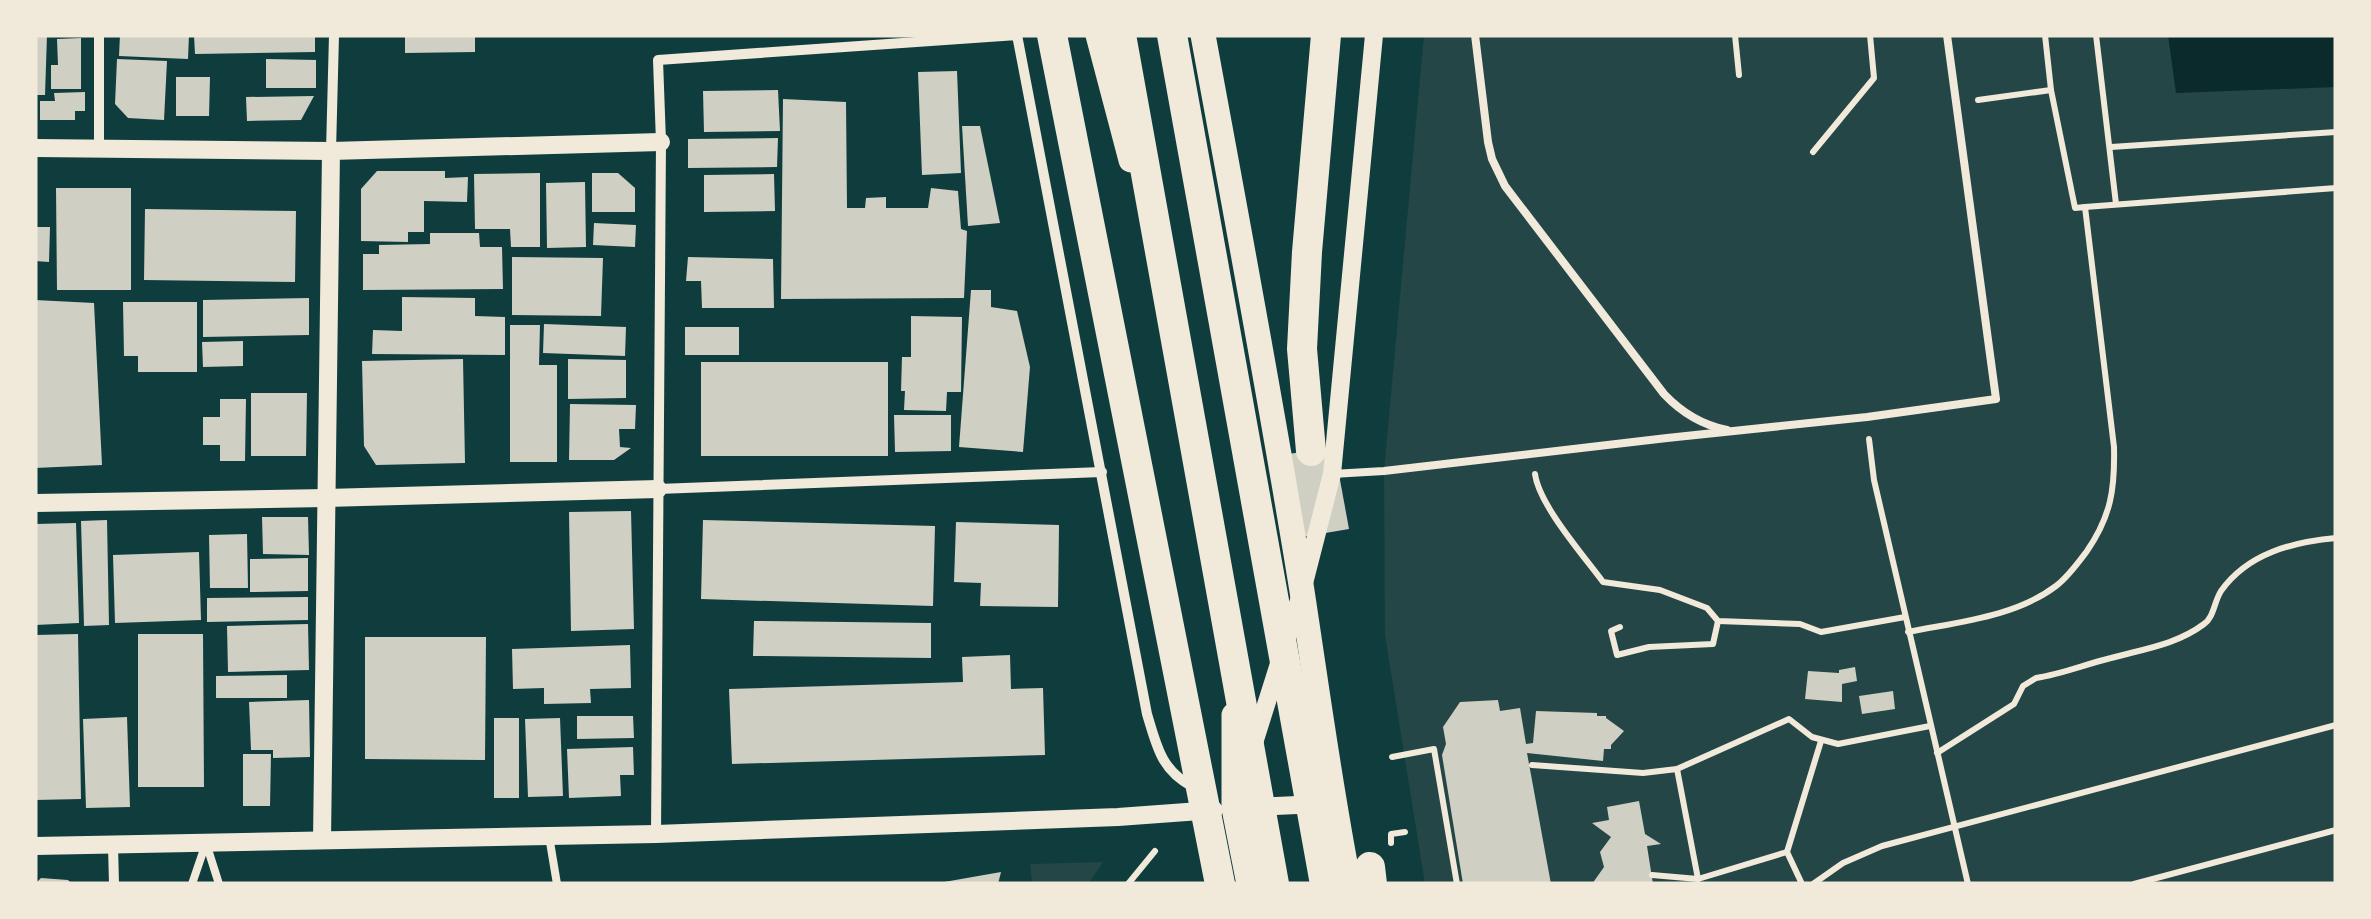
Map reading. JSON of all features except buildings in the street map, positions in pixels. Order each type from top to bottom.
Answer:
[{"type":"highway","points":[[1052,35],[1220,884]]},
{"type":"highway","points":[[1121,35],[1274,884]]},
{"type":"highway","points":[[1172,35],[1325,884]]},
{"type":"highway","points":[[1310,451],[1302,349],[1326,35]]},
{"type":"main road","points":[[1098,35],[1145,214],[1235,722],[1234,808],[1249,884]]},
{"type":"main road","points":[[1203,35],[1302,591],[1333,804],[1364,878]]},
{"type":"street","points":[[98,35],[98,148]]},
{"type":"street","points":[[322,840],[334,35]]},
{"type":"street","points":[[656,834],[661,142],[658,60],[1017,35],[1147,714],[1162,760],[1170,770],[1234,808]]},
{"type":"street","points":[[1234,808],[1302,591],[1332,474],[1374,35]]},
{"type":"street","points":[[35,148],[331,151],[661,142]]},
{"type":"street","points":[[35,503],[658,489],[1102,472]]},
{"type":"street","points":[[35,846],[656,834],[1118,817],[1333,804]]},
{"type":"street","points":[[114,845],[114,884]]},
{"type":"lane","points":[[1475,35],[1488,142],[1505,186],[1675,406],[1706,424],[1736,432]]},
{"type":"lane","points":[[1332,474],[1384,472],[1867,418],[1996,399],[1947,35]]},
{"type":"lane","points":[[549,836],[557,884]]},
{"type":"lane","points":[[192,884],[206,843]]},
{"type":"lane","points":[[206,843],[220,884]]},
{"type":"path","points":[[1735,35],[1739,75]]},
{"type":"path","points":[[1813,152],[1874,78],[1870,35]]},
{"type":"path","points":[[2045,35],[2051,90],[2074,208],[2336,188]]},
{"type":"path","points":[[2096,35],[2116,204]]},
{"type":"path","points":[[1954,81],[1976,77],[1978,100],[2051,90]]},
{"type":"path","points":[[2111,147],[2336,132]]},
{"type":"path","points":[[1908,632],[1996,613],[2033,600],[2058,585],[2099,534],[2111,503],[2114,447],[2085,208]]},
{"type":"path","points":[[1867,418],[1874,480],[1968,884]]},
{"type":"path","points":[[1532,454],[1536,484],[1604,582],[1674,594],[1707,608],[1718,621],[1800,624],[1821,632],[1905,617]]},
{"type":"path","points":[[1937,752],[2014,704],[2023,686],[2036,678],[2170,643],[2194,631],[2210,621],[2217,597],[2226,585],[2257,558],[2298,543],[2336,538]]},
{"type":"path","points":[[1620,627],[1610,631],[1618,654],[1714,644],[1718,621]]},
{"type":"path","points":[[1532,766],[1643,773],[1677,770],[1789,719],[1803,732],[1838,744],[1930,726]]},
{"type":"path","points":[[1814,884],[1862,853],[2336,725]]},
{"type":"path","points":[[1802,884],[1787,852],[1822,740]]},
{"type":"path","points":[[1392,757],[1434,749],[1457,884]]},
{"type":"path","points":[[1677,770],[1698,879]]},
{"type":"path","points":[[2134,884],[2336,830]]},
{"type":"path","points":[[1128,884],[1155,851]]},
{"type":"path","points":[[1652,874],[1698,879],[1787,852]]},
{"type":"shaded area","points":[[1424,35],[2336,35],[2336,884],[1425,884],[1385,635],[1384,471]]},
{"type":"shaded area","points":[[2168,35],[2336,35],[2336,87],[2176,93]]},
{"type":"shaded area","points":[[1103,862],[1088,884],[1032,884],[1030,864]]}]
